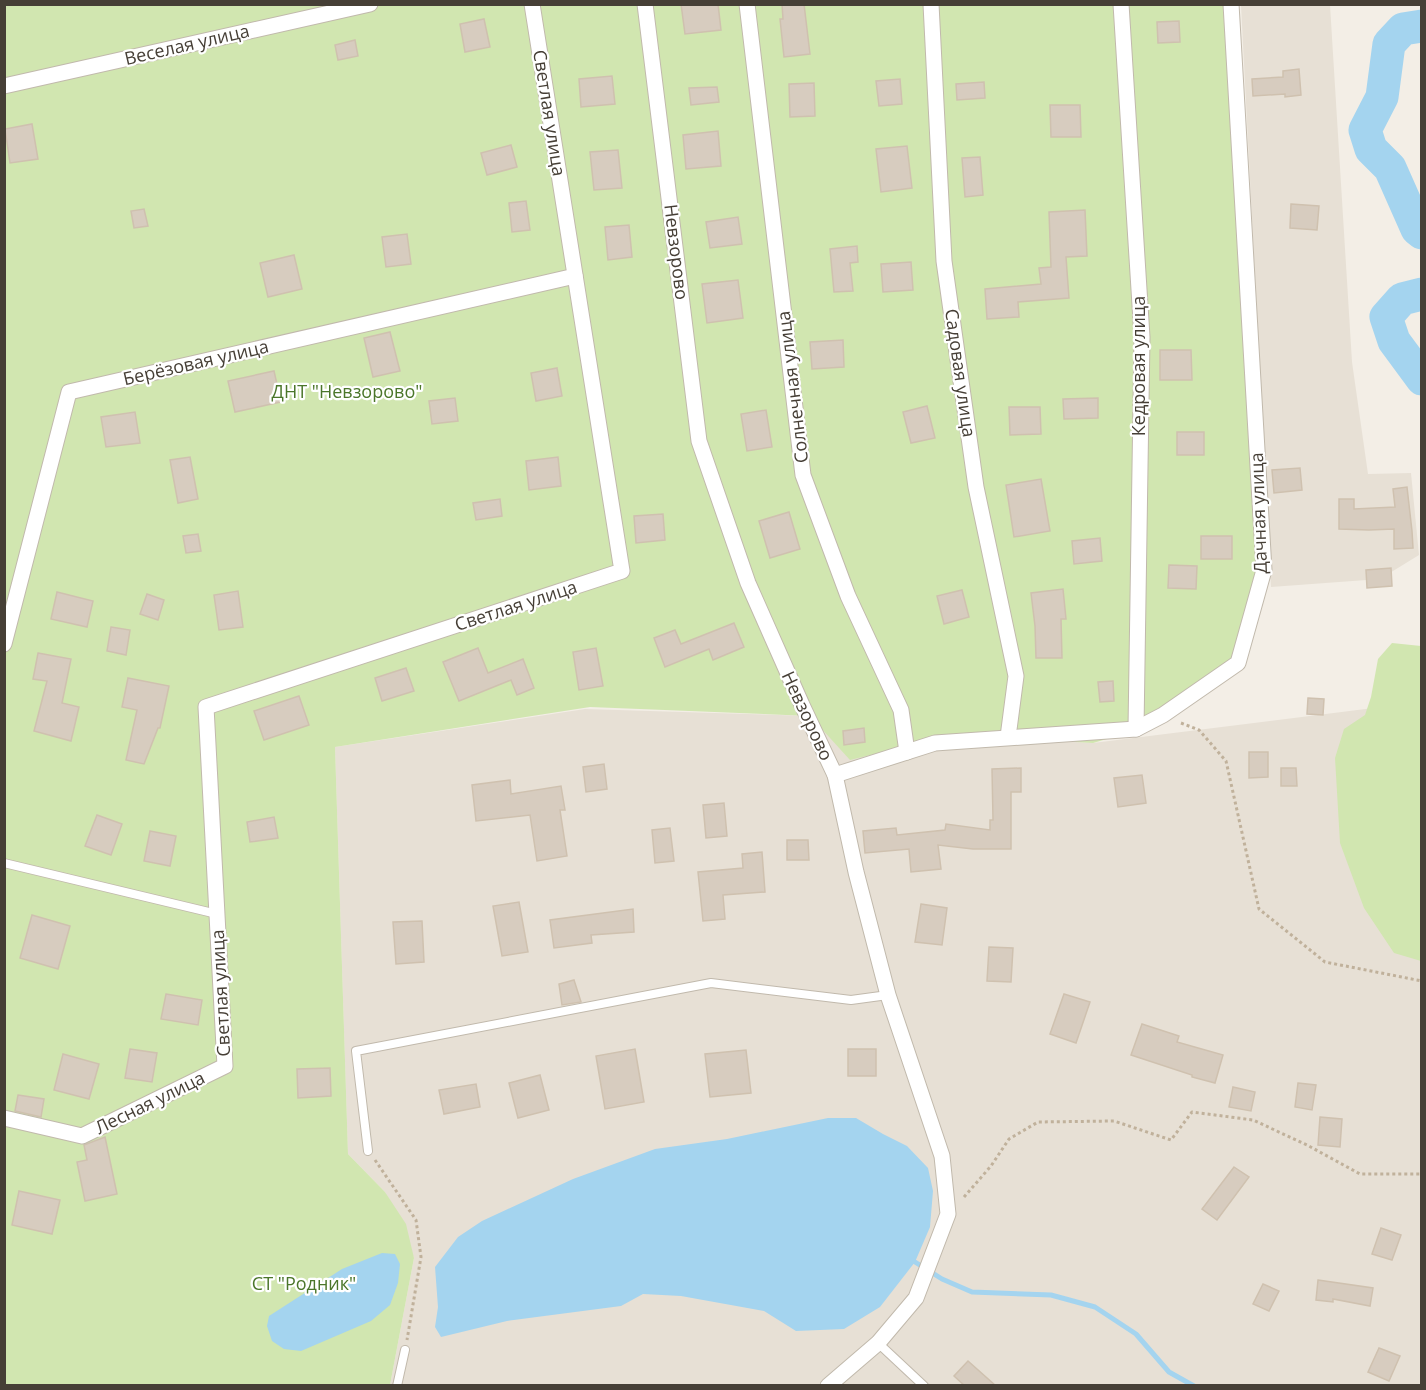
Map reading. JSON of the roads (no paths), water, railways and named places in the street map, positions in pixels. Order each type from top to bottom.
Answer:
[{"type":"street","name":"Веселая улица","points":[[4,86],[370,4]]},
{"type":"street","name":"Светлая улица","points":[[225,1066],[206,707],[622,571],[532,4]]},
{"type":"street","name":"Невзорово","points":[[645,4],[699,441],[748,583],[835,775],[856,872],[888,995],[942,1156],[948,1214],[916,1298],[878,1343],[828,1386]]},
{"type":"street","name":"Солнечная улица","points":[[747,4],[803,475],[848,596],[901,710],[907,752]]},
{"type":"street","name":"Садовая улица","points":[[931,4],[945,261],[976,487],[1016,676],[1008,737]]},
{"type":"street","name":"Кедровая улица","points":[[1122,4],[1142,337],[1136,729]]},
{"type":"street","name":"Дачная улица","points":[[835,775],[935,743],[1136,729],[1163,715],[1238,663],[1264,570],[1231,4]]},
{"type":"street","name":"Берёзовая улица","points":[[4,644],[69,392],[575,276]]},
{"type":"street","name":"Лесная улица","points":[[4,1118],[82,1136],[225,1066]]},
{"type":"lane","points":[[4,864],[217,914]]},
{"type":"lane","points":[[369,1151],[356,1051],[711,983],[851,1000],[888,995]]},
{"type":"lane","points":[[878,1343],[924,1386]]},
{"type":"lane","points":[[397,1386],[405,1350]]},
{"type":"water","points":[[828,1118],[856,1118],[907,1146],[928,1168],[933,1191],[930,1227],[915,1262],[880,1307],[844,1329],[796,1331],[764,1311],[681,1296],[643,1294],[621,1306],[507,1321],[441,1337],[435,1327],[438,1307],[435,1267],[458,1237],[482,1221],[573,1179],[655,1149],[727,1139]]},
{"type":"water","points":[[382,1253],[395,1254],[400,1264],[398,1283],[390,1305],[371,1321],[301,1351],[284,1349],[272,1341],[267,1326],[269,1316],[342,1269]]},
{"type":"waterway","points":[[1422,26],[1403,29],[1389,44],[1382,97],[1365,130],[1371,149],[1390,168],[1417,229],[1422,233]]},
{"type":"waterway","points":[[1422,294],[1402,299],[1386,317],[1394,341],[1422,379]]},
{"type":"waterway","points":[[915,1262],[942,1279],[972,1292],[1051,1295],[1095,1307],[1136,1334],[1169,1372],[1194,1386]]},
{"type":"park label","name":"ДНТ \"Невзорово\"","points":[[347,392]]},
{"type":"park label","name":"СТ \"Родник\"","points":[[304,1284]]}]
